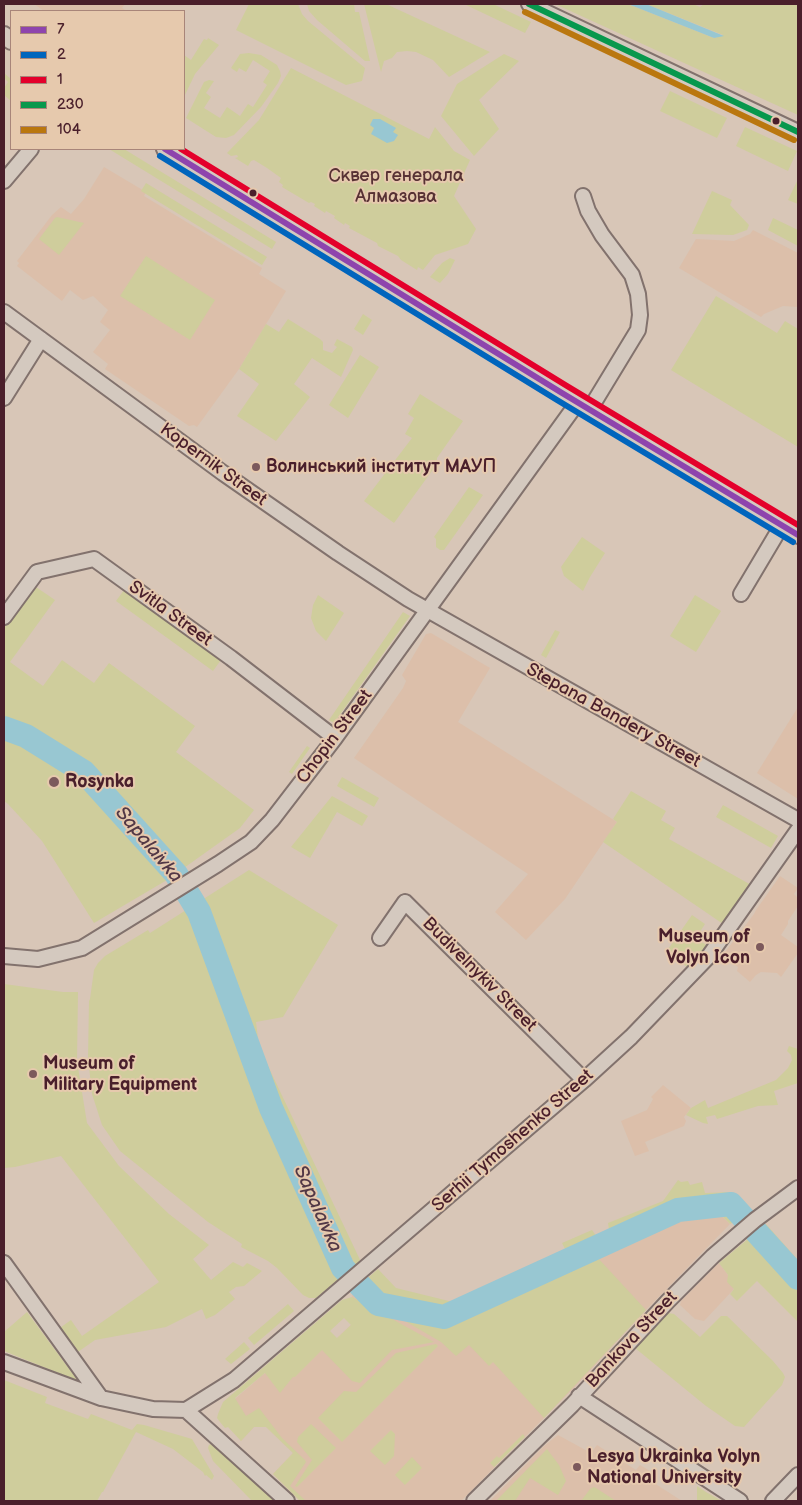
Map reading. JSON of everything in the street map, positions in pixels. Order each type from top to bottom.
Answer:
[{"type":"main road","points":[[167,150],[798,535]]},
{"type":"street","points":[[528,4],[798,132]]},
{"type":"street","points":[[4,181],[30,150]]},
{"type":"street","name":"Chopin Street","points":[[4,956],[38,959],[82,948],[218,864],[251,842],[272,820],[335,738],[428,611],[584,406],[638,330],[640,315],[638,294],[632,275],[602,235],[588,211],[583,196]]},
{"type":"street","name":"Kopernik Street","points":[[4,312],[230,478],[338,553],[428,611]]},
{"type":"street","points":[[4,398],[42,339]]},
{"type":"street","points":[[741,594],[782,525]]},
{"type":"street","name":"Svitla Street","points":[[4,617],[37,572],[94,559],[231,658],[335,738]]},
{"type":"street","name":"Stepana Bandery Street","points":[[428,611],[798,820]]},
{"type":"street","name":"Serhii Tymoshenko Street","points":[[186,1410],[234,1380],[584,1080],[631,1037],[709,956],[798,830]]},
{"type":"street","name":"Budivelnykiv Street","points":[[380,938],[405,902],[584,1080]]},
{"type":"street","name":"Bankova Street","points":[[474,1501],[579,1396],[713,1256],[798,1188]]},
{"type":"street","points":[[4,1263],[101,1398]]},
{"type":"street","points":[[4,1362],[101,1398],[154,1409],[186,1410],[286,1501]]},
{"type":"street","points":[[579,1396],[740,1501]]},
{"type":"street","points":[[773,1501],[798,1476]]},
{"type":"shaded area","points":[[34,4],[125,4],[122,8],[125,10],[43,10]]},
{"type":"shaded area","points":[[104,167],[146,192],[144,196],[262,268],[259,274],[286,291],[239,369],[197,427],[194,425],[189,426],[105,369],[108,364],[93,352],[110,330],[100,322],[108,310],[93,296],[83,300],[70,290],[62,301],[17,266],[19,263],[17,261],[52,215],[61,207],[71,214],[84,199]]},
{"type":"shaded area","points":[[753,230],[798,253],[798,307],[783,306],[761,317],[679,268],[696,239],[734,241],[750,234]]},
{"type":"shaded area","points":[[431,633],[490,668],[458,722],[617,822],[565,899],[526,940],[495,912],[528,874],[354,758],[403,688],[406,681],[402,675],[426,634]]},
{"type":"shaded area","points":[[798,707],[798,799],[757,773]]},
{"type":"shaded area","points":[[780,876],[798,888],[794,894],[798,898],[798,906],[781,935],[798,947],[798,953],[781,977],[777,973],[761,972],[750,982],[737,971],[738,967],[722,956]]},
{"type":"shaded area","points":[[663,1085],[691,1108],[684,1117],[686,1121],[684,1126],[645,1142],[649,1151],[635,1156],[621,1121],[647,1110],[653,1099],[651,1097]]},
{"type":"shaded area","points":[[691,1214],[720,1214],[730,1224],[646,1310],[575,1387],[461,1501],[300,1501],[273,1474],[293,1453],[266,1427],[254,1427],[241,1441],[229,1404],[265,1373],[337,1338],[357,1319],[364,1304],[352,1297],[353,1291],[404,1320],[438,1327],[597,1258],[622,1243]]},
{"type":"shaded area","points":[[719,1263],[728,1275],[734,1289],[704,1321],[695,1319],[680,1305],[681,1301]]},
{"type":"shaded area","name":"Lesya Ukrainka Volyn National University","points":[[558,1435],[591,1453],[597,1445],[636,1470],[640,1465],[655,1474],[651,1481],[682,1501],[490,1501],[544,1446]]},
{"type":"green space","points":[[249,4],[298,4],[302,14],[308,21],[365,68],[362,81],[346,85],[236,30]]},
{"type":"green space","points":[[307,4],[354,4],[355,12],[359,12],[370,61],[365,61],[317,20],[309,11]]},
{"type":"green space","points":[[364,4],[386,4],[490,52],[449,77],[433,60],[416,52],[407,51],[397,52],[392,58],[384,61],[381,72]]},
{"type":"green space","points":[[464,4],[493,4],[531,22],[525,33]]},
{"type":"green space","points":[[555,4],[628,4],[714,38],[723,35],[646,4],[693,4],[700,7],[704,4],[798,4],[798,115]]},
{"type":"green space","points":[[208,38],[219,45],[195,74],[185,95],[185,56],[191,60],[204,39],[207,40]]},
{"type":"green space","points":[[240,54],[261,55],[277,65],[281,76],[261,107],[234,135],[226,138],[216,137],[186,118],[204,82],[209,80],[214,81],[206,93],[211,97],[204,108],[220,118],[227,107],[240,116],[248,104],[253,107],[267,85],[263,82],[270,71],[253,60],[246,72],[239,68],[237,72],[231,68]]},
{"type":"green space","points":[[504,54],[519,61],[479,100],[499,129],[474,156],[441,116],[457,84]]},
{"type":"green space","name":"Сквер генерала Алмазова","points":[[291,68],[429,139],[435,127],[454,151],[470,160],[454,196],[476,229],[468,244],[435,255],[423,270],[418,267],[417,270],[398,256],[378,246],[377,243],[349,228],[350,226],[345,223],[344,225],[334,218],[335,216],[326,211],[325,213],[314,206],[315,204],[309,203],[282,187],[283,185],[279,182],[281,178],[267,168],[254,160],[248,166],[235,158],[238,157],[237,155],[231,156],[227,153],[259,120]]},
{"type":"green space","points":[[4,73],[10,78],[10,100],[4,95],[4,88],[8,82],[4,78]]},
{"type":"green space","points":[[670,91],[727,118],[717,138],[660,111]]},
{"type":"green space","points":[[745,127],[797,151],[788,171],[736,146]]},
{"type":"green space","points":[[111,150],[126,150],[276,242],[272,249]]},
{"type":"green space","points":[[798,179],[798,204],[788,200]]},
{"type":"green space","points":[[146,183],[267,257],[262,265],[141,191]]},
{"type":"green space","points":[[712,191],[732,200],[730,205],[749,225],[747,230],[733,235],[692,234]]},
{"type":"green space","points":[[57,217],[84,223],[59,255],[39,239]]},
{"type":"green space","points":[[773,218],[798,230],[798,246],[768,230]]},
{"type":"green space","points":[[146,256],[215,300],[190,340],[120,296]]},
{"type":"green space","points":[[450,258],[455,260],[448,274],[440,283],[430,277],[442,263]]},
{"type":"green space","points":[[716,296],[777,333],[785,321],[798,329],[798,447],[671,370]]},
{"type":"green space","points":[[363,314],[372,320],[363,335],[354,329]]},
{"type":"green space","points":[[288,319],[320,339],[323,342],[323,350],[332,353],[337,347],[334,345],[337,339],[352,347],[353,350],[341,377],[312,358],[294,384],[310,397],[276,441],[237,416],[259,384],[239,369],[266,324],[279,332]]},
{"type":"green space","points":[[360,355],[379,367],[348,418],[329,405]]},
{"type":"green space","points":[[420,394],[463,421],[437,458],[437,464],[394,523],[364,501],[412,438],[405,434],[414,418],[408,414]]},
{"type":"green space","points":[[469,487],[483,495],[444,550],[440,550],[436,547],[436,539],[434,537]]},
{"type":"green space","points":[[582,537],[605,553],[583,591],[564,576],[561,567]]},
{"type":"green space","points":[[33,585],[55,600],[10,662],[43,686],[62,660],[94,683],[109,663],[195,726],[176,752],[254,810],[240,828],[167,880],[94,923],[42,841],[4,801],[4,625]]},
{"type":"green space","points":[[124,590],[221,660],[213,671],[116,601]]},
{"type":"green space","points":[[318,595],[344,613],[326,641],[316,631],[311,618],[313,605]]},
{"type":"green space","points":[[695,595],[721,611],[696,652],[670,636]]},
{"type":"green space","points":[[403,612],[410,616],[334,723],[329,720]]},
{"type":"green space","points":[[555,630],[560,632],[546,658],[541,655]]},
{"type":"green space","points":[[307,746],[310,748],[292,774],[289,772]]},
{"type":"green space","points":[[342,777],[379,798],[374,807],[337,786]]},
{"type":"green space","points":[[631,791],[666,811],[661,820],[675,828],[669,839],[753,886],[726,926],[603,842],[617,822],[613,819]]},
{"type":"green space","points":[[332,796],[368,816],[362,826],[337,812],[310,858],[291,847]]},
{"type":"green space","points":[[723,805],[778,836],[771,848],[716,817]]},
{"type":"green space","points":[[249,870],[338,925],[283,1017],[256,1022],[259,1047],[362,1264],[356,1264],[341,1277],[335,1275],[339,1279],[316,1298],[309,1298],[303,1295],[277,1268],[268,1261],[241,1247],[242,1244],[208,1222],[120,1151],[102,1125],[92,1094],[88,1058],[89,1001],[94,970],[98,963],[105,956],[148,930],[150,933]]},
{"type":"green space","points":[[692,915],[705,924],[696,938],[711,948],[693,971],[666,952]]},
{"type":"green space","points":[[4,984],[63,992],[78,992],[77,1061],[87,1123],[119,1166],[169,1214],[209,1245],[193,1259],[211,1280],[233,1262],[243,1267],[247,1263],[262,1271],[244,1286],[236,1287],[229,1292],[235,1299],[215,1315],[206,1319],[202,1309],[166,1327],[95,1340],[75,1354],[57,1330],[71,1320],[82,1336],[159,1282],[61,1156],[4,1168]]},
{"type":"green space","points":[[789,1046],[798,1049],[798,1083],[774,1091],[778,1105],[758,1106],[717,1119],[715,1115],[706,1117],[708,1124],[686,1115],[691,1108],[705,1100],[708,1108],[776,1080],[788,1068],[792,1060],[791,1055],[787,1051]]},
{"type":"green space","points":[[678,1180],[681,1182],[688,1181],[690,1185],[702,1182],[705,1193],[732,1192],[749,1210],[740,1219],[730,1224],[720,1214],[691,1214],[622,1243],[597,1257],[646,1310],[544,1418],[493,1362],[489,1366],[469,1345],[456,1356],[441,1342],[353,1291],[378,1269],[396,1288],[457,1303],[495,1292],[569,1257],[562,1243],[592,1230],[597,1237],[609,1230],[608,1223],[663,1201]]},
{"type":"green space","points":[[766,1224],[798,1260],[798,1322],[757,1281],[737,1301],[730,1294],[734,1289],[727,1282],[728,1275],[719,1263]]},
{"type":"green space","points":[[352,1297],[434,1342],[392,1350],[360,1383],[352,1381],[322,1350],[293,1377],[280,1393],[265,1373],[235,1398],[246,1416],[259,1408],[282,1438],[305,1460],[306,1462],[290,1486],[306,1501],[300,1501],[273,1474],[293,1453],[266,1427],[254,1427],[241,1441],[228,1427],[225,1428],[217,1418],[223,1402],[342,1300]],"holes":[[[344,1318],[351,1325],[337,1338],[330,1331]]]},
{"type":"green space","points":[[288,1304],[294,1311],[254,1345],[248,1338]]},
{"type":"green space","points":[[27,1312],[78,1381],[4,1351],[4,1332]]},
{"type":"green space","points":[[668,1313],[674,1314],[700,1337],[721,1316],[727,1316],[783,1373],[785,1377],[782,1385],[744,1427],[735,1426],[706,1406],[635,1348]]},
{"type":"green space","points":[[244,1342],[250,1349],[231,1364],[225,1359]]},
{"type":"green space","points":[[436,1344],[438,1346],[342,1442],[318,1418],[344,1391],[356,1392],[396,1353]]},
{"type":"green space","points":[[4,1380],[47,1397],[45,1403],[88,1419],[91,1414],[132,1430],[137,1424],[144,1425],[192,1439],[214,1476],[212,1480],[173,1449],[136,1432],[97,1501],[4,1501]]},
{"type":"green space","points":[[311,1424],[336,1448],[297,1487],[295,1486],[312,1460],[297,1442],[298,1437]]},
{"type":"green space","points":[[391,1430],[395,1434],[394,1456],[385,1465],[370,1451]]},
{"type":"green space","points":[[523,1434],[525,1437],[494,1467],[490,1463],[497,1456],[499,1458]]},
{"type":"green space","points":[[211,1444],[276,1501],[252,1501],[213,1461],[208,1448]]},
{"type":"green space","points":[[547,1449],[559,1465],[566,1481],[558,1495],[530,1478],[515,1501],[496,1501]]},
{"type":"green space","points":[[412,1457],[422,1468],[405,1485],[395,1475]]},
{"type":"green space","points":[[697,1486],[706,1492],[722,1501],[697,1501]]},
{"type":"green space","points":[[594,1487],[616,1501],[581,1501],[590,1489]]},
{"type":"water","points":[[628,4],[646,4],[724,36],[714,38]]},
{"type":"water","points":[[373,119],[380,119],[396,128],[393,132],[398,135],[394,141],[387,143],[371,134],[374,128],[370,125]]},
{"type":"waterway","name":"Sapalaivka","points":[[4,728],[26,736],[84,772],[176,874],[199,912],[271,1108],[343,1268],[378,1304],[444,1317],[678,1210],[731,1204],[798,1278]]},
{"type":"transit line","name":"230","points":[[529,4],[798,132]]},
{"type":"transit line","name":"104","points":[[525,12],[794,140]]},
{"type":"transit line","name":"7","points":[[167,150],[562,393],[798,535]]},
{"type":"transit line","name":"1","points":[[183,150],[567,386],[798,525]]},
{"type":"transit line","name":"2","points":[[160,156],[557,400],[793,542]]},
{"type":"place","name":"Волинський інститут МАУП","points":[[256,467]]},
{"type":"place","name":"Rosynka","points":[[54,782]]},
{"type":"place","name":"Museum of Volyn Icon","points":[[760,947]]},
{"type":"place","name":"Museum of Military Equipment","points":[[33,1074]]},
{"type":"place","name":"Lesya Ukrainka Volyn National University","points":[[577,1467]]}]
